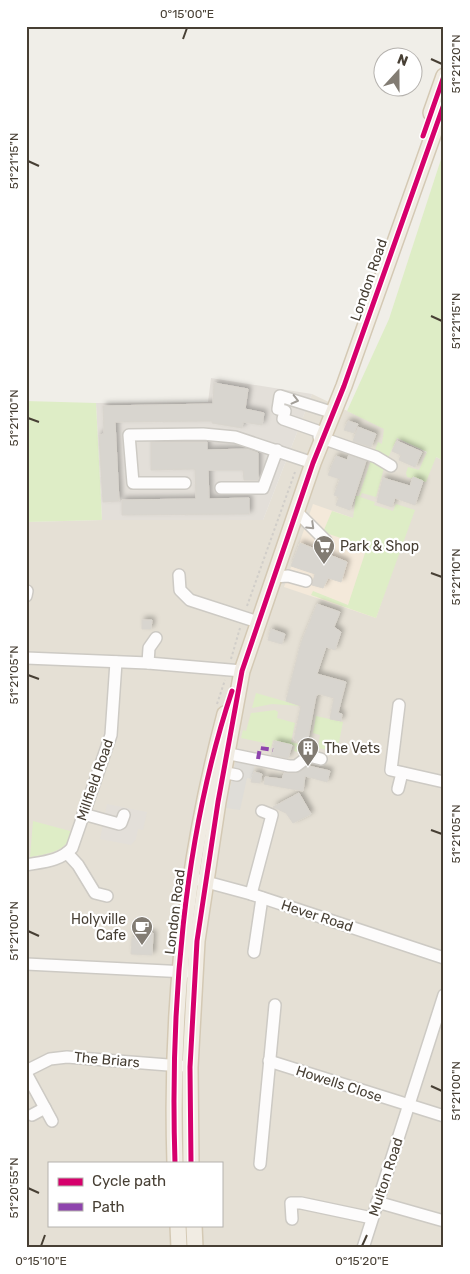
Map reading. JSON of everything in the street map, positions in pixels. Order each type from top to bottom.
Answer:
[{"type":"main road","name":"London Road","points":[[331,412],[444,76]]},
{"type":"main road","name":"London Road","points":[[191,1162],[190,1067],[194,973],[223,772],[221,752],[242,671],[251,619],[273,577],[322,435],[444,104]]},
{"type":"main road","name":"London Road","points":[[175,1162],[174,1066],[179,972],[190,878],[223,772]]},
{"type":"main road","points":[[178,1226],[179,1248]]},
{"type":"main road","points":[[194,1226],[195,1248]]},
{"type":"street","points":[[331,412],[280,396],[278,409],[285,411],[283,419],[376,457],[392,466]]},
{"type":"street","points":[[185,483],[133,483],[129,435],[203,434],[235,437],[313,463]]},
{"type":"street","points":[[221,488],[263,488],[277,450]]},
{"type":"street","points":[[296,511],[326,541]]},
{"type":"street","points":[[180,575],[180,590],[190,600],[251,619]]},
{"type":"street","points":[[273,577],[288,576],[306,581]]},
{"type":"street","points":[[26,596],[27,591]]},
{"type":"street","points":[[148,662],[149,648],[156,638]]},
{"type":"street","points":[[26,658],[148,662],[242,671]]},
{"type":"street","name":"Millfield Road","points":[[67,853],[72,848],[111,735],[116,662]]},
{"type":"street","points":[[399,705],[391,770],[444,782]]},
{"type":"street","points":[[221,752],[289,766],[296,766],[309,756],[321,759]]},
{"type":"street","points":[[398,789],[402,773]]},
{"type":"street","points":[[83,814],[119,824],[124,815]]},
{"type":"street","points":[[251,894],[272,815]]},
{"type":"street","points":[[26,865],[53,860],[67,853],[78,865],[95,893],[107,896]]},
{"type":"street","name":"Hever Road","points":[[190,878],[251,894],[444,958]]},
{"type":"street","points":[[254,952],[262,898]]},
{"type":"street","points":[[26,964],[194,973]]},
{"type":"street","name":"Multon Road","points":[[363,1248],[444,995]]},
{"type":"street","points":[[260,1164],[275,1005]]},
{"type":"street","name":"The Briars","points":[[52,1121],[26,1072],[50,1060],[67,1057],[190,1067]]},
{"type":"street","name":"Howells Close","points":[[269,1061],[409,1106]]},
{"type":"street","points":[[409,1106],[444,1116]]},
{"type":"street","points":[[32,1114],[45,1108]]},
{"type":"street","points":[[292,1219],[291,1204],[301,1202],[372,1218]]},
{"type":"street","points":[[377,1202],[444,1221]]},
{"type":"path","points":[[239,633],[251,619],[295,472]]},
{"type":"shaded area","points":[[211,378],[312,394],[263,520],[102,520],[96,403],[208,402]]},
{"type":"shaded area","points":[[312,394],[398,435],[397,438],[444,461],[444,1248],[26,1248],[26,522],[263,520]]},
{"type":"shaded area","points":[[313,504],[404,536],[376,618],[284,587]]},
{"type":"shaded area","points":[[236,759],[255,764],[252,779],[247,778],[240,810],[226,808]]},
{"type":"shaded area","points":[[107,804],[147,812],[143,830],[138,829],[136,839],[131,845],[100,839]]},
{"type":"green space","points":[[444,150],[444,461],[436,457],[426,482],[407,477],[406,473],[408,467],[419,470],[427,452],[397,438],[388,458],[370,450],[375,450],[378,442],[382,444],[384,429],[347,411],[389,319]]},
{"type":"green space","points":[[26,401],[96,403],[102,520],[26,522]]},
{"type":"green space","points":[[371,460],[384,468],[376,497],[362,493],[360,497],[375,502],[374,505],[393,511],[396,504],[415,510],[376,618],[311,595],[313,591],[348,605],[367,547],[323,532],[332,511],[353,518],[356,496],[359,496]]},
{"type":"green space","points":[[256,693],[301,706],[272,704],[252,708]]},
{"type":"green space","points":[[275,710],[278,712],[277,718],[295,723],[291,742],[303,745],[301,753],[294,751],[295,746],[273,740],[271,748],[265,747],[265,743],[241,738],[243,730],[246,731],[251,713]]},
{"type":"green space","points":[[316,716],[343,722],[337,752],[318,748],[320,735],[313,733]]},
{"type":"green space","points":[[33,821],[70,831],[66,844],[56,851],[30,857]]},
{"type":"building","points":[[214,383],[248,389],[245,409],[264,413],[262,425],[243,422],[242,428],[212,423],[212,421],[115,422],[119,501],[103,502],[99,435],[104,434],[103,406],[213,404]]},
{"type":"building","points":[[348,421],[358,424],[354,433],[344,430]]},
{"type":"building","points":[[358,427],[376,434],[371,447],[353,441]]},
{"type":"building","points":[[397,441],[422,452],[415,467],[399,460],[401,455],[392,451]]},
{"type":"building","points":[[151,442],[207,442],[207,450],[248,449],[258,453],[258,480],[244,480],[243,470],[208,470],[209,499],[249,498],[249,514],[122,515],[122,500],[196,499],[195,469],[151,470]]},
{"type":"building","points":[[349,455],[366,461],[350,510],[336,505],[339,497],[334,495],[340,479],[328,475],[336,456],[347,460]]},
{"type":"building","points":[[413,477],[423,481],[415,505],[395,498],[392,507],[377,502],[383,478],[410,486]]},
{"type":"building","points":[[300,543],[347,562],[341,582],[328,578],[323,588],[312,585],[315,574],[291,566]]},
{"type":"building","points":[[317,604],[340,612],[334,627],[341,632],[335,650],[326,647],[317,674],[346,682],[338,713],[342,714],[341,721],[330,719],[334,698],[319,694],[316,696],[307,744],[294,740],[301,706],[286,701],[301,643]]},
{"type":"building","points":[[142,620],[152,620],[151,629],[142,629]]},
{"type":"building","points":[[271,629],[285,634],[282,644],[268,640]]},
{"type":"building","points":[[275,741],[292,745],[288,758],[271,755]]},
{"type":"building","points":[[309,766],[330,771],[327,782],[305,776],[303,791],[264,784],[265,777],[282,779],[284,773],[297,773]]},
{"type":"building","points":[[254,772],[262,774],[260,783],[251,782]]},
{"type":"building","points":[[299,793],[311,814],[293,823],[286,813],[273,807]]},
{"type":"building","name":"Holyville Cafe","points":[[142,933],[153,933],[152,955],[131,954],[132,938],[142,938]]},
{"type":"marked path","points":[[258,759],[260,748],[273,750]]},
{"type":"cycle path","points":[[423,136],[444,76]]},
{"type":"cycle path","points":[[191,1162],[190,1067],[197,941],[218,802],[242,671],[313,463],[344,386],[444,104]]},
{"type":"cycle path","points":[[175,1162],[175,1045],[183,924],[191,864],[202,805],[215,747],[232,691]]},
{"type":"place","name":"Park & Shop","points":[[324,565]]},
{"type":"place","name":"The Vets","points":[[308,767]]},
{"type":"place","name":"Holyville Cafe","points":[[142,946]]}]
